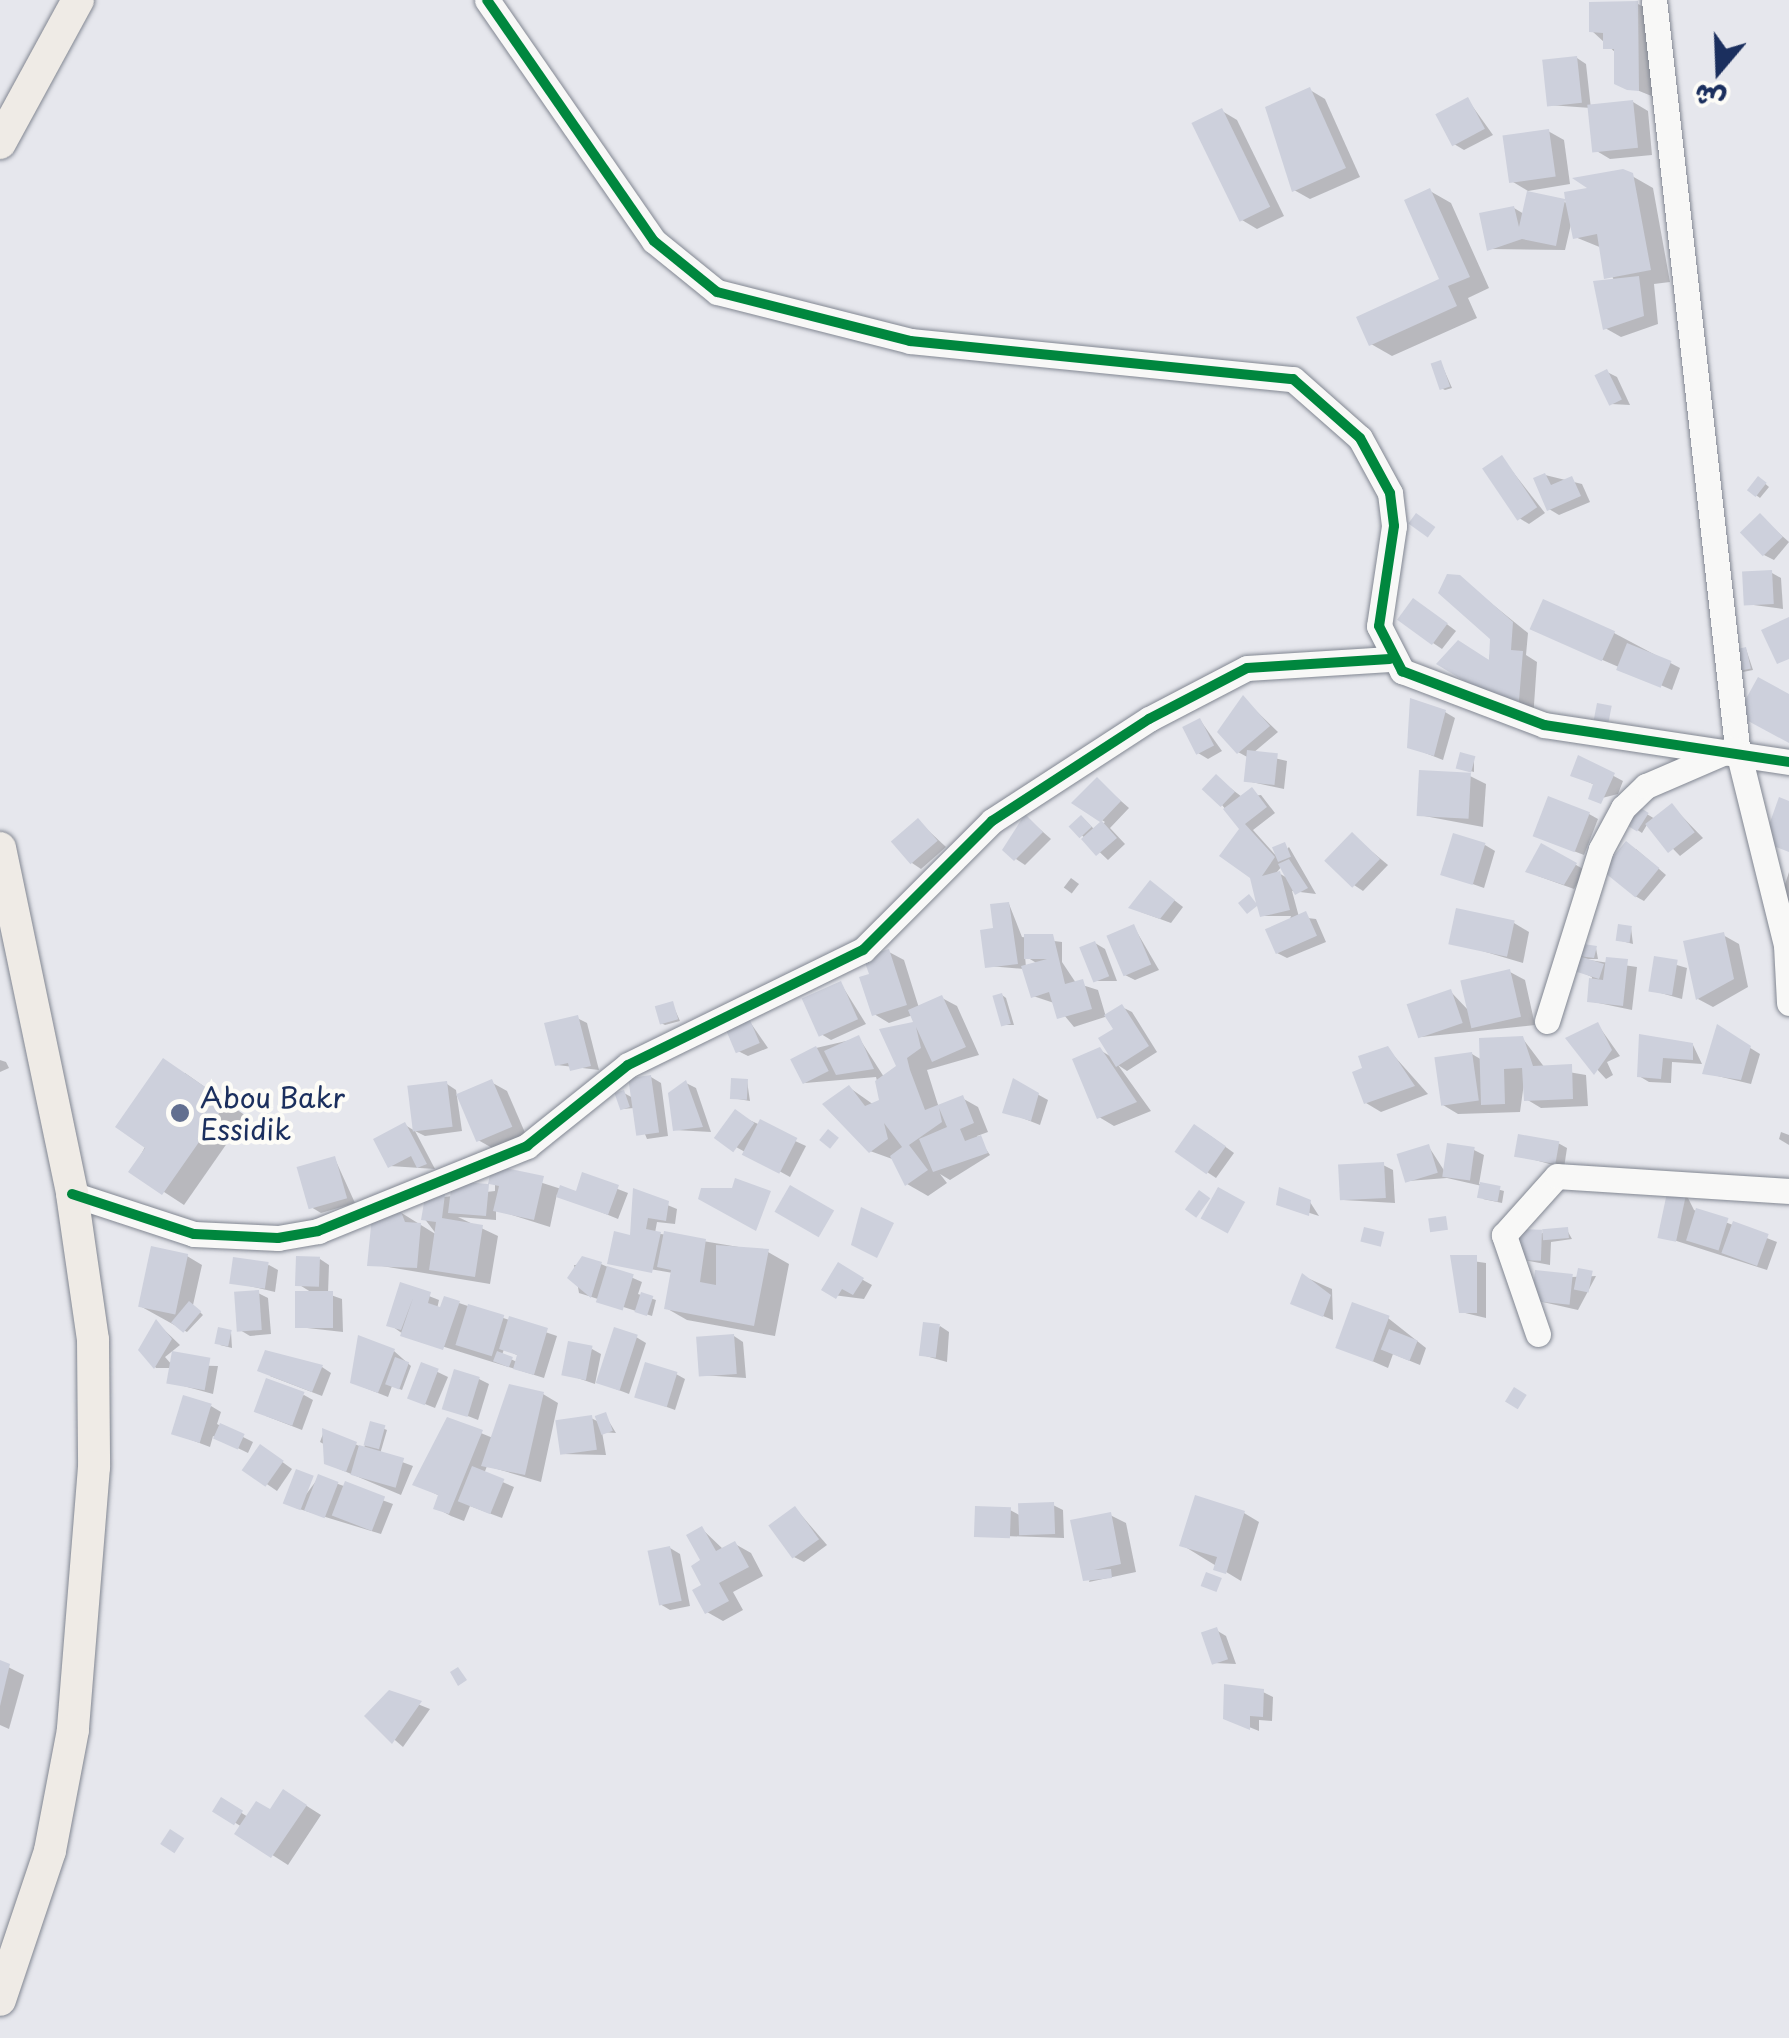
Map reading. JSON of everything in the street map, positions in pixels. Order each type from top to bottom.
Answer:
[{"type":"main road","points":[[0,143],[78,0]]},
{"type":"main road","points":[[0,849],[72,1194],[93,1340],[90,1593],[50,1850],[0,2000]]},
{"type":"street","points":[[486,0],[654,241],[716,292],[910,341],[1277,375],[1321,396],[1360,438],[1390,493],[1394,526],[1380,626],[1390,658],[1419,683],[1544,725],[1737,747],[1789,762]]},
{"type":"street","points":[[1654,0],[1737,747],[1786,945],[1789,1004]]},
{"type":"street","points":[[72,1194],[194,1234],[278,1238],[318,1231],[527,1146],[628,1065],[863,950],[992,821],[1149,719],[1248,668],[1390,658]]},
{"type":"street","points":[[1548,1021],[1601,850],[1623,808],[1646,786],[1737,747]]},
{"type":"street","points":[[1538,1334],[1504,1235],[1557,1176],[1789,1192]]},
{"type":"building","points":[[1638,1],[1639,91],[1614,84],[1614,49],[1603,49],[1603,33],[1589,32],[1589,2]]},
{"type":"building","points":[[1577,56],[1582,103],[1547,106],[1542,60]]},
{"type":"building","points":[[1310,87],[1346,168],[1292,192],[1265,107]]},
{"type":"building","points":[[1468,97],[1485,129],[1452,146],[1435,114]]},
{"type":"building","points":[[1633,100],[1638,148],[1592,153],[1587,105]]},
{"type":"building","points":[[1222,108],[1270,207],[1240,222],[1191,123]]},
{"type":"building","points":[[1549,129],[1556,177],[1509,183],[1502,136]]},
{"type":"building","points":[[1623,169],[1633,173],[1651,270],[1604,279],[1597,234],[1573,239],[1565,200],[1556,246],[1522,239],[1487,251],[1479,213],[1514,206],[1519,227],[1527,191],[1565,199],[1564,192],[1587,188],[1572,178]]},
{"type":"building","points":[[1430,188],[1470,277],[1448,286],[1457,306],[1369,346],[1356,317],[1439,279],[1404,200]]},
{"type":"building","points":[[1639,276],[1644,316],[1603,330],[1593,281]]},
{"type":"building","points":[[1441,360],[1450,386],[1440,390],[1431,364]]},
{"type":"building","points":[[1607,369],[1622,400],[1609,406],[1594,375]]},
{"type":"building","points":[[1502,455],[1537,507],[1517,521],[1482,468]]},
{"type":"building","points":[[1545,473],[1551,485],[1572,476],[1581,496],[1547,511],[1533,478]]},
{"type":"building","points":[[1758,476],[1767,483],[1756,497],[1747,490]]},
{"type":"building","points":[[1416,513],[1435,527],[1428,538],[1408,524]]},
{"type":"building","points":[[1760,513],[1783,537],[1763,556],[1740,532]]},
{"type":"building","points":[[1772,570],[1774,604],[1744,606],[1742,572]]},
{"type":"building","points":[[1447,574],[1460,575],[1513,622],[1511,650],[1523,651],[1518,713],[1436,664],[1458,640],[1489,660],[1490,639],[1438,593]]},
{"type":"building","points":[[1413,598],[1448,623],[1432,645],[1397,620]]},
{"type":"building","points":[[1543,599],[1615,631],[1602,661],[1530,629]]},
{"type":"building","points":[[1789,617],[1789,659],[1777,664],[1761,630]]},
{"type":"building","points":[[1627,643],[1672,661],[1661,688],[1616,670]]},
{"type":"building","points":[[1746,647],[1751,668],[1737,672],[1732,650]]},
{"type":"building","points":[[1758,677],[1789,694],[1789,743],[1737,715]]},
{"type":"building","points":[[1243,695],[1270,726],[1237,754],[1217,732]]},
{"type":"building","points":[[1410,698],[1446,710],[1434,756],[1407,748]]},
{"type":"building","points":[[1597,703],[1612,706],[1608,724],[1594,721]]},
{"type":"building","points":[[1200,718],[1214,746],[1196,755],[1182,727]]},
{"type":"building","points":[[1247,750],[1278,753],[1274,785],[1244,782]]},
{"type":"building","points":[[1460,752],[1475,756],[1471,773],[1456,768]]},
{"type":"building","points":[[1578,755],[1615,773],[1601,804],[1588,799],[1593,784],[1570,776]]},
{"type":"building","points":[[1419,770],[1471,773],[1469,819],[1417,816]]},
{"type":"building","points":[[1216,774],[1235,792],[1221,807],[1202,789]]},
{"type":"building","points":[[1097,777],[1121,801],[1102,821],[1117,838],[1096,856],[1081,839],[1100,822],[1071,803]]},
{"type":"building","points":[[1252,787],[1267,807],[1245,824],[1275,857],[1262,876],[1280,871],[1290,910],[1260,917],[1257,906],[1247,914],[1238,903],[1249,894],[1256,903],[1250,878],[1219,856],[1239,829],[1223,809]]},
{"type":"building","points":[[1548,796],[1590,812],[1575,852],[1533,836]]},
{"type":"building","points":[[1779,797],[1789,801],[1789,852],[1763,842]]},
{"type":"building","points":[[1672,803],[1695,832],[1668,853],[1645,824]]},
{"type":"building","points":[[1636,805],[1649,813],[1637,832],[1624,824]]},
{"type":"building","points":[[1025,814],[1043,832],[1014,861],[1002,850]]},
{"type":"building","points":[[1081,815],[1092,827],[1079,838],[1069,827]]},
{"type":"building","points":[[918,818],[938,841],[911,864],[891,842]]},
{"type":"building","points":[[1352,832],[1380,859],[1352,888],[1324,861]]},
{"type":"building","points":[[1453,833],[1486,843],[1473,885],[1440,875]]},
{"type":"building","points":[[1626,841],[1659,868],[1636,898],[1602,871]]},
{"type":"building","points":[[1285,842],[1291,857],[1278,862],[1272,847]]},
{"type":"building","points":[[1541,843],[1577,863],[1564,885],[1525,872]]},
{"type":"building","points":[[1289,859],[1308,888],[1295,895],[1278,864]]},
{"type":"building","points":[[1150,880],[1175,900],[1160,919],[1128,908]]},
{"type":"building","points":[[1009,902],[1018,964],[985,968],[980,930],[993,928],[990,904]]},
{"type":"building","points":[[1456,908],[1515,920],[1507,957],[1448,944]]},
{"type":"building","points":[[1306,911],[1317,936],[1276,954],[1265,929]]},
{"type":"building","points":[[1134,924],[1151,965],[1124,976],[1106,936]]},
{"type":"building","points":[[1618,924],[1632,926],[1629,943],[1616,941]]},
{"type":"building","points":[[1724,932],[1734,979],[1696,1000],[1683,941]]},
{"type":"building","points":[[1024,934],[1053,934],[1065,984],[1083,979],[1092,1009],[1057,1019],[1049,992],[1031,998],[1021,966],[1047,959],[1024,959]]},
{"type":"building","points":[[1095,941],[1109,976],[1093,983],[1079,947]]},
{"type":"building","points":[[1577,943],[1597,946],[1594,958],[1579,956],[1604,964],[1599,979],[1571,970]]},
{"type":"building","points":[[889,949],[907,1005],[872,1016],[859,977],[869,974],[863,957]]},
{"type":"building","points":[[1654,956],[1678,960],[1672,995],[1648,992]]},
{"type":"building","points":[[1606,957],[1628,959],[1623,1006],[1587,1002],[1589,978],[1603,980]]},
{"type":"building","points":[[1510,969],[1521,1017],[1471,1028],[1460,980]]},
{"type":"building","points":[[841,981],[858,1019],[819,1037],[802,998]]},
{"type":"building","points":[[1451,989],[1463,1023],[1418,1038],[1407,1004]]},
{"type":"building","points":[[1002,993],[1011,1024],[1001,1027],[992,996]]},
{"type":"building","points":[[942,995],[966,1047],[932,1062],[916,1027],[921,1048],[907,1058],[910,1070],[925,1110],[963,1095],[974,1123],[960,1129],[965,1141],[981,1135],[988,1153],[933,1172],[919,1139],[947,1127],[939,1108],[942,1122],[909,1145],[928,1170],[905,1186],[890,1156],[902,1147],[884,1123],[888,1139],[869,1153],[822,1104],[849,1085],[865,1106],[879,1100],[875,1081],[896,1066],[879,1029],[913,1022],[908,1010]]},
{"type":"building","points":[[673,1001],[678,1019],[660,1025],[655,1006]]},
{"type":"building","points":[[1122,1004],[1149,1046],[1116,1067],[1098,1038],[1113,1029],[1104,1015]]},
{"type":"building","points":[[578,1015],[591,1066],[570,1071],[568,1063],[555,1066],[544,1023]]},
{"type":"building","points":[[750,1020],[760,1043],[736,1053],[726,1030]]},
{"type":"building","points":[[1598,1022],[1612,1050],[1594,1075],[1565,1038]]},
{"type":"building","points":[[1717,1024],[1751,1046],[1741,1080],[1702,1074]]},
{"type":"building","points":[[1639,1034],[1693,1043],[1693,1060],[1663,1058],[1661,1079],[1637,1077]]},
{"type":"building","points":[[859,1035],[874,1069],[836,1075],[824,1051]]},
{"type":"building","points":[[1523,1036],[1533,1066],[1572,1064],[1573,1099],[1524,1101],[1522,1068],[1504,1069],[1505,1104],[1481,1105],[1479,1038]]},
{"type":"building","points":[[816,1046],[829,1071],[803,1084],[790,1059]]},
{"type":"building","points":[[1388,1046],[1415,1086],[1364,1104],[1352,1072],[1362,1068],[1358,1056]]},
{"type":"building","points":[[1100,1047],[1137,1102],[1097,1119],[1072,1059]]},
{"type":"building","points":[[1472,1052],[1479,1101],[1441,1106],[1434,1057]]},
{"type":"building","points":[[163,1058],[227,1102],[162,1195],[128,1172],[145,1148],[115,1127]]},
{"type":"building","points":[[651,1075],[659,1132],[636,1136],[628,1078]]},
{"type":"building","points":[[731,1078],[748,1079],[747,1100],[730,1099]]},
{"type":"building","points":[[1013,1078],[1039,1093],[1031,1121],[1002,1113]]},
{"type":"building","points":[[492,1079],[512,1127],[476,1142],[456,1094]]},
{"type":"building","points":[[686,1080],[703,1127],[673,1131],[668,1093]]},
{"type":"building","points":[[447,1081],[453,1127],[413,1132],[407,1086]]},
{"type":"building","points":[[624,1090],[630,1107],[620,1110],[615,1093]]},
{"type":"building","points":[[735,1109],[754,1123],[733,1152],[714,1138]]},
{"type":"building","points":[[760,1119],[797,1138],[779,1174],[742,1155]]},
{"type":"building","points":[[405,1122],[427,1164],[417,1168],[411,1156],[388,1168],[373,1139]]},
{"type":"building","points":[[1194,1124],[1226,1146],[1206,1174],[1174,1152]]},
{"type":"building","points":[[828,1129],[839,1138],[830,1149],[819,1140]]},
{"type":"building","points":[[1518,1134],[1559,1141],[1555,1164],[1514,1157]]},
{"type":"building","points":[[1447,1143],[1475,1147],[1470,1181],[1442,1177]]},
{"type":"building","points":[[1429,1144],[1438,1173],[1405,1183],[1396,1154]]},
{"type":"building","points":[[335,1156],[347,1198],[309,1209],[297,1167]]},
{"type":"building","points":[[1384,1162],[1386,1198],[1340,1200],[1338,1164]]},
{"type":"building","points":[[492,1165],[544,1176],[534,1220],[493,1211],[499,1186],[489,1184],[486,1216],[448,1213],[452,1181],[488,1184]]},
{"type":"building","points":[[582,1172],[619,1185],[608,1215],[556,1197],[560,1185],[576,1191]]},
{"type":"building","points":[[735,1178],[771,1191],[756,1231],[698,1199],[701,1188],[732,1188]]},
{"type":"building","points":[[1480,1182],[1501,1186],[1498,1202],[1477,1198]]},
{"type":"building","points":[[790,1185],[834,1210],[819,1237],[774,1212]]},
{"type":"building","points":[[1218,1187],[1245,1202],[1228,1234],[1201,1218]]},
{"type":"building","points":[[1279,1187],[1311,1200],[1309,1216],[1276,1205]]},
{"type":"building","points":[[633,1188],[669,1201],[666,1221],[648,1218],[646,1229],[661,1232],[652,1273],[607,1264],[614,1231],[630,1235]]},
{"type":"building","points":[[1668,1188],[1687,1192],[1676,1242],[1657,1238]]},
{"type":"building","points":[[1199,1190],[1210,1198],[1196,1218],[1185,1209]]},
{"type":"building","points":[[426,1191],[445,1194],[442,1218],[483,1225],[475,1277],[429,1270],[436,1222],[421,1220]]},
{"type":"building","points":[[861,1207],[894,1223],[877,1258],[851,1245]]},
{"type":"building","points":[[1696,1208],[1729,1218],[1719,1250],[1686,1241]]},
{"type":"building","points":[[400,1209],[405,1222],[421,1223],[417,1268],[367,1266],[372,1216]]},
{"type":"building","points":[[1446,1216],[1448,1230],[1430,1232],[1428,1219]]},
{"type":"building","points":[[1733,1221],[1769,1234],[1757,1266],[1721,1253]]},
{"type":"building","points":[[1364,1227],[1384,1232],[1381,1247],[1360,1242]]},
{"type":"building","points":[[1568,1227],[1569,1238],[1543,1240],[1542,1229]]},
{"type":"building","points":[[1517,1229],[1542,1230],[1541,1261],[1516,1260]]},
{"type":"building","points":[[664,1231],[706,1239],[700,1282],[716,1285],[716,1245],[769,1249],[754,1326],[664,1309],[671,1270],[657,1267]]},
{"type":"building","points":[[151,1246],[188,1254],[175,1315],[138,1307]]},
{"type":"building","points":[[1450,1255],[1477,1255],[1477,1313],[1459,1313]]},
{"type":"building","points":[[296,1256],[320,1257],[319,1287],[295,1286]]},
{"type":"building","points":[[582,1256],[602,1262],[591,1298],[567,1278]]},
{"type":"building","points":[[233,1257],[269,1262],[265,1289],[229,1284]]},
{"type":"building","points":[[838,1262],[864,1278],[853,1295],[842,1289],[836,1299],[821,1290]]},
{"type":"building","points":[[607,1266],[634,1274],[623,1311],[596,1302]]},
{"type":"building","points":[[1578,1268],[1593,1271],[1589,1292],[1574,1290]]},
{"type":"building","points":[[1535,1270],[1573,1274],[1570,1305],[1532,1301]]},
{"type":"building","points":[[1302,1273],[1331,1295],[1323,1317],[1290,1304]]},
{"type":"building","points":[[400,1282],[431,1292],[428,1303],[440,1307],[444,1296],[460,1301],[443,1350],[400,1336],[413,1298],[401,1330],[386,1326]]},
{"type":"building","points":[[259,1290],[262,1330],[237,1332],[234,1292]]},
{"type":"building","points":[[295,1291],[333,1291],[333,1328],[295,1328]]},
{"type":"building","points":[[641,1292],[653,1296],[647,1316],[635,1312]]},
{"type":"building","points":[[189,1301],[201,1311],[183,1333],[171,1322]]},
{"type":"building","points":[[1352,1302],[1390,1316],[1373,1362],[1335,1348]]},
{"type":"building","points":[[468,1304],[504,1315],[492,1356],[455,1345]]},
{"type":"building","points":[[509,1316],[548,1328],[534,1375],[513,1369],[517,1355],[499,1349]]},
{"type":"building","points":[[156,1319],[172,1339],[154,1369],[138,1350]]},
{"type":"building","points":[[923,1322],[940,1324],[936,1358],[919,1356]]},
{"type":"building","points":[[218,1327],[232,1330],[228,1347],[214,1344]]},
{"type":"building","points":[[614,1327],[638,1335],[620,1391],[596,1383]]},
{"type":"building","points":[[1389,1329],[1418,1341],[1410,1361],[1381,1349]]},
{"type":"building","points":[[734,1334],[737,1374],[699,1377],[696,1337]]},
{"type":"building","points":[[358,1335],[395,1349],[378,1393],[350,1383]]},
{"type":"building","points":[[568,1341],[593,1346],[586,1380],[561,1375]]},
{"type":"building","points":[[265,1350],[323,1365],[312,1392],[257,1371]]},
{"type":"building","points":[[172,1351],[210,1358],[205,1390],[166,1383]]},
{"type":"building","points":[[497,1351],[513,1357],[509,1367],[493,1361]]},
{"type":"building","points":[[395,1357],[409,1362],[399,1389],[385,1384]]},
{"type":"building","points":[[421,1362],[439,1369],[425,1405],[407,1398]]},
{"type":"building","points":[[645,1362],[678,1372],[667,1407],[634,1397]]},
{"type":"building","points":[[454,1369],[480,1377],[468,1417],[442,1409]]},
{"type":"building","points":[[266,1378],[305,1392],[292,1426],[254,1412]]},
{"type":"building","points":[[509,1384],[544,1392],[525,1475],[481,1466]]},
{"type":"building","points":[[1514,1387],[1527,1395],[1518,1409],[1505,1401]]},
{"type":"building","points":[[183,1395],[212,1404],[200,1443],[171,1434]]},
{"type":"building","points":[[606,1412],[613,1431],[602,1435],[595,1416]]},
{"type":"building","points":[[592,1415],[597,1450],[560,1455],[555,1420]]},
{"type":"building","points":[[447,1417],[483,1430],[449,1514],[433,1509],[438,1495],[412,1485]]},
{"type":"building","points":[[370,1421],[385,1425],[379,1449],[364,1445]]},
{"type":"building","points":[[220,1423],[245,1434],[238,1450],[213,1439]]},
{"type":"building","points":[[322,1428],[357,1442],[346,1472],[324,1464]]},
{"type":"building","points":[[260,1444],[284,1461],[265,1487],[242,1470]]},
{"type":"building","points":[[359,1445],[404,1458],[396,1488],[350,1475]]},
{"type":"building","points":[[472,1466],[504,1479],[490,1514],[458,1501]]},
{"type":"building","points":[[296,1469],[314,1476],[300,1510],[283,1504]]},
{"type":"building","points":[[318,1474],[339,1482],[325,1518],[304,1510]]},
{"type":"building","points":[[345,1481],[385,1496],[372,1531],[332,1516]]},
{"type":"building","points":[[1195,1495],[1245,1511],[1226,1574],[1213,1570],[1217,1557],[1179,1546]]},
{"type":"building","points":[[1054,1502],[1055,1534],[1019,1535],[1018,1503]]},
{"type":"building","points":[[795,1506],[819,1539],[792,1559],[768,1525]]},
{"type":"building","points":[[975,1506],[1011,1507],[1010,1538],[974,1537]]},
{"type":"building","points":[[1111,1512],[1121,1564],[1094,1570],[1111,1569],[1112,1578],[1083,1581],[1070,1520]]},
{"type":"building","points":[[702,1526],[716,1551],[735,1541],[749,1567],[719,1583],[729,1601],[705,1614],[692,1590],[701,1585],[691,1566],[700,1560],[686,1535]]},
{"type":"building","points":[[670,1546],[682,1601],[659,1606],[648,1551]]},
{"type":"building","points":[[1206,1572],[1222,1578],[1216,1592],[1201,1586]]},
{"type":"building","points":[[1217,1627],[1228,1659],[1212,1665],[1201,1633]]},
{"type":"building","points":[[0,1660],[10,1664],[0,1706]]},
{"type":"building","points":[[458,1667],[467,1680],[458,1686],[450,1672]]},
{"type":"building","points":[[1224,1684],[1264,1689],[1263,1717],[1250,1716],[1250,1730],[1223,1719]]},
{"type":"building","points":[[389,1690],[422,1701],[392,1744],[364,1716]]},
{"type":"building","points":[[283,1789],[307,1805],[271,1858],[234,1834],[256,1801],[270,1809]]},
{"type":"building","points":[[221,1797],[243,1811],[234,1825],[212,1811]]},
{"type":"building","points":[[170,1829],[184,1838],[174,1853],[160,1844]]},
{"type":"cycle path","points":[[487,0],[654,241],[717,292],[910,341],[1293,379],[1360,438],[1390,493],[1394,526],[1379,626],[1402,671],[1544,725],[1789,762]]},
{"type":"cycle path","points":[[72,1194],[194,1234],[278,1238],[318,1231],[527,1146],[628,1065],[863,950],[992,821],[1149,719],[1247,668],[1390,659]]},
{"type":"place","name":"Abou Bakr Essidik","points":[[180,1113]]}]
